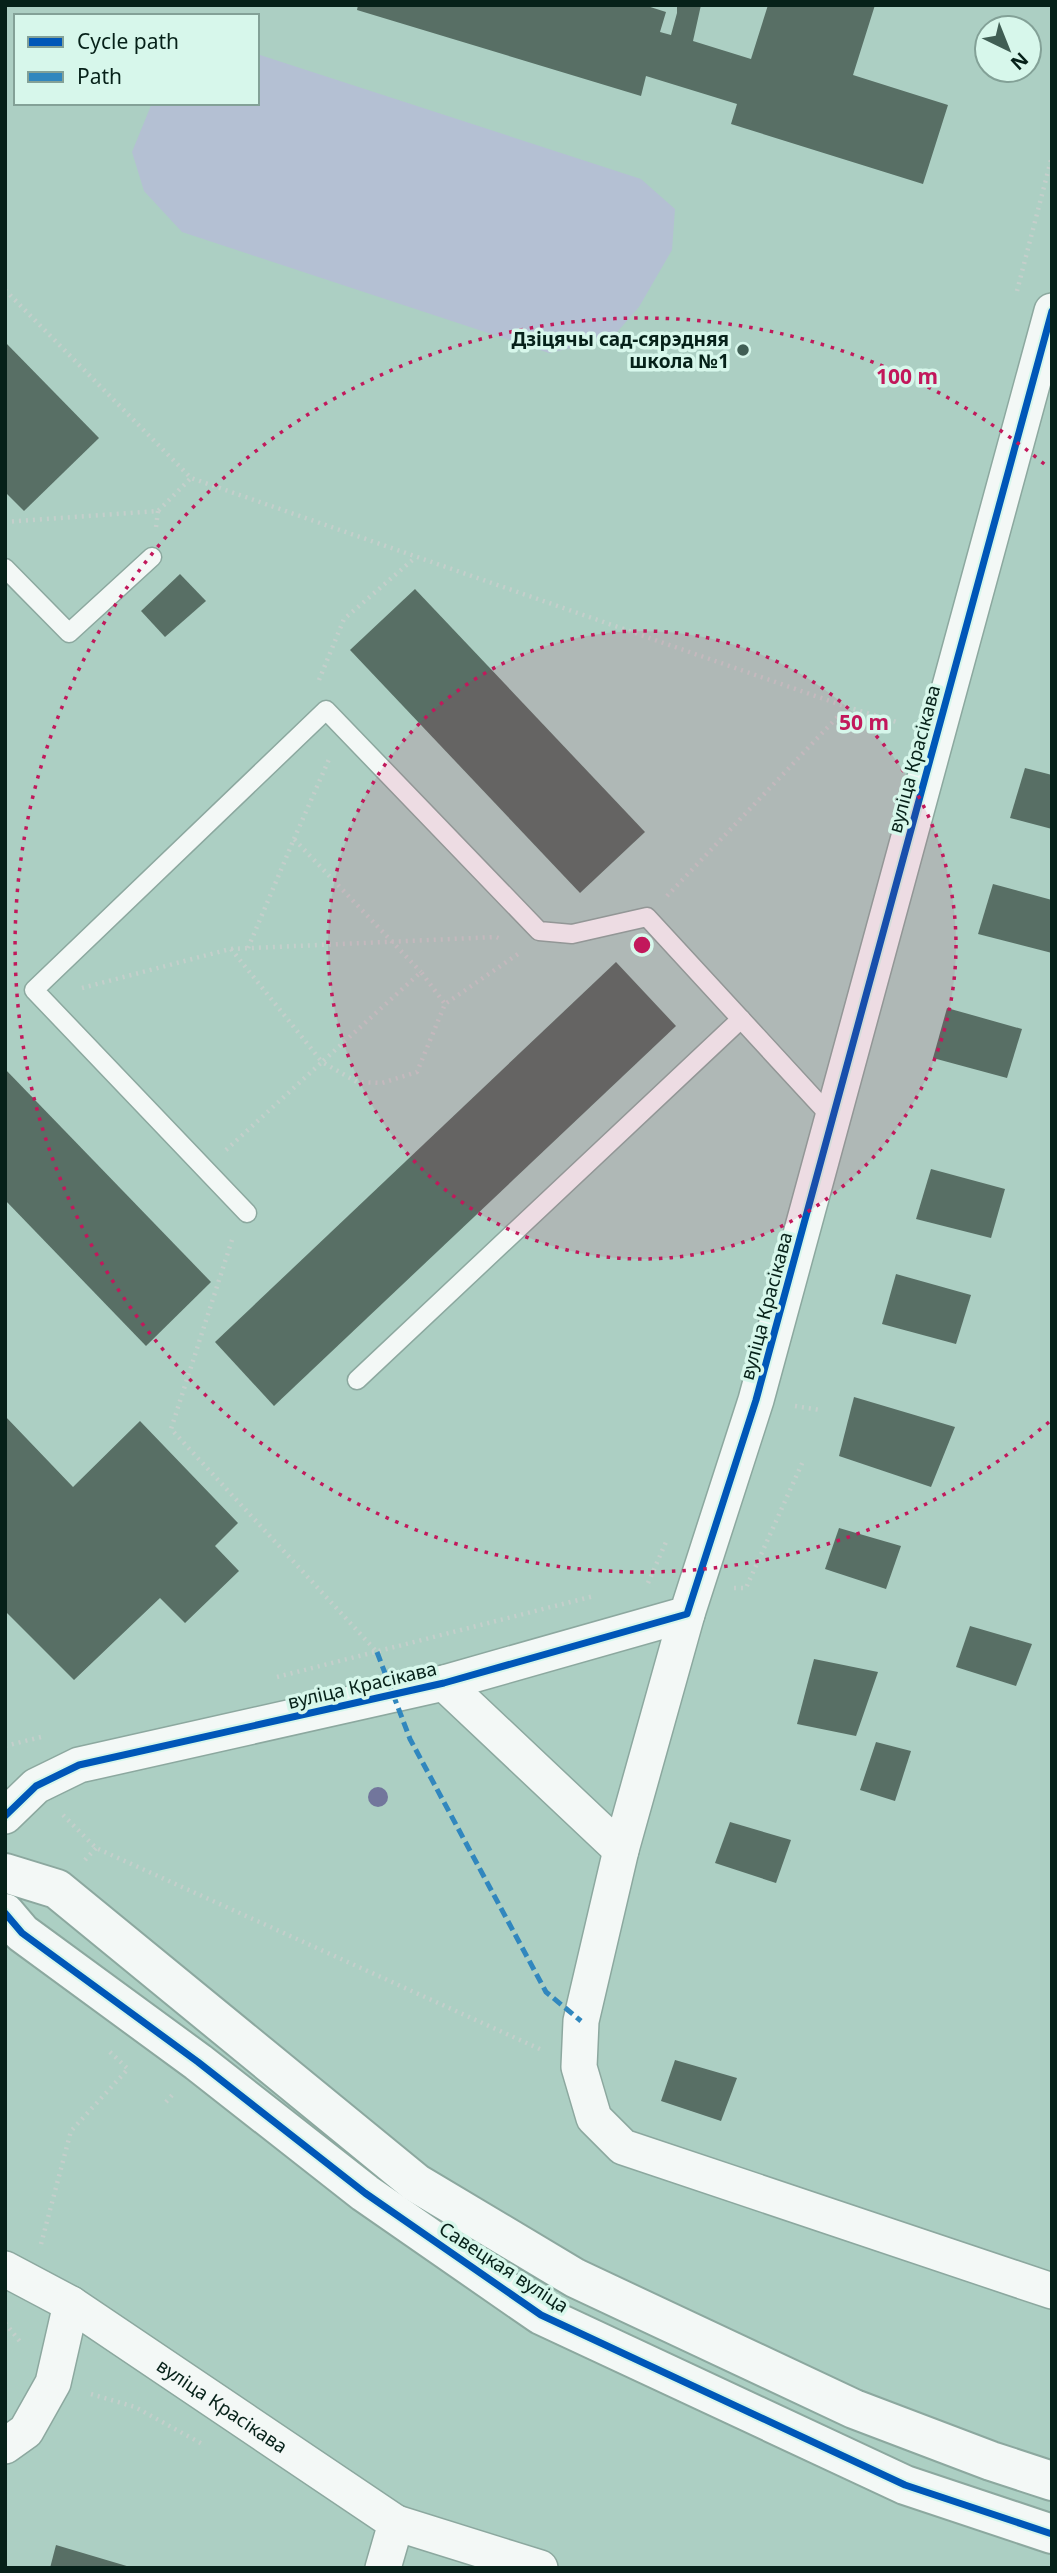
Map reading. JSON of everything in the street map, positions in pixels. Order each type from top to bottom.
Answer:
[{"type":"street","name":"вуліца Красікава","points":[[5,1816],[36,1786],[79,1765],[444,1683],[691,1600],[757,1400],[1052,312]]},
{"type":"street","points":[[691,1600],[621,1850],[581,2021],[579,2067],[594,2118],[623,2147],[1052,2291]]},
{"type":"street","points":[[444,1683],[621,1850]]},
{"type":"street","name":"Савецкая вуліца","points":[[5,1874],[57,1889],[416,2183],[575,2278],[854,2409],[1052,2481]]},
{"type":"street","name":"Савецкая вуліца","points":[[5,1913],[22,1933],[198,2062],[365,2193],[541,2315],[905,2485],[1052,2534]]},
{"type":"street","name":"вуліца Красікава","points":[[14,2273],[71,2304],[396,2523],[540,2568]]},
{"type":"street","points":[[5,2446],[26,2431],[53,2383],[71,2304]]},
{"type":"street","points":[[383,2568],[396,2523]]},
{"type":"lane","points":[[5,568],[69,633],[152,557]]},
{"type":"lane","points":[[247,1213],[34,989],[326,710],[539,931],[572,934],[647,917],[833,1119]]},
{"type":"lane","points":[[357,1380],[741,1019]]},
{"type":"path","points":[[5,290],[191,478],[847,707],[908,725],[939,728]]},
{"type":"path","points":[[5,522],[158,510],[191,478]]},
{"type":"path","points":[[309,689],[319,680],[344,619],[416,557]]},
{"type":"path","points":[[248,948],[343,727],[335,696],[319,680]]},
{"type":"path","points":[[647,917],[847,707]]},
{"type":"path","points":[[294,839],[421,972],[445,1004]]},
{"type":"path","points":[[34,989],[72,990],[230,949],[496,937],[505,941]]},
{"type":"path","points":[[230,949],[322,1062],[357,1082],[382,1083],[416,1072],[445,1004],[522,951],[513,946]]},
{"type":"path","points":[[205,1170],[421,972]]},
{"type":"path","points":[[224,1232],[233,1240],[171,1429],[377,1651]]},
{"type":"path","points":[[634,1586],[648,1583],[691,1600],[746,1588],[803,1459]]},
{"type":"path","points":[[271,1679],[607,1593]]},
{"type":"path","points":[[5,1746],[45,1736]]},
{"type":"path","points":[[14,2273],[36,2265],[71,2131],[128,2069]]},
{"type":"path","points":[[5,2323],[53,2383],[135,2407],[207,2446]]},
{"type":"shaded area","points":[[259,55],[641,179],[675,209],[672,250],[639,307],[611,339],[549,353],[182,232],[144,191],[132,152],[151,105],[259,105]]},
{"type":"building","points":[[358,5],[644,5],[666,12],[660,32],[671,35],[677,5],[701,5],[693,41],[751,59],[768,5],[875,5],[853,75],[948,105],[923,184],[731,124],[737,104],[646,76],[641,96],[357,10]]},
{"type":"building","points":[[5,342],[99,438],[24,511],[5,492]]},
{"type":"building","points":[[180,574],[206,601],[165,637],[141,611]]},
{"type":"building","points":[[415,589],[645,832],[580,893],[350,650]]},
{"type":"building","points":[[1025,768],[1052,775],[1052,829],[1010,818]]},
{"type":"building","points":[[993,884],[1052,900],[1052,953],[978,934]]},
{"type":"building","points":[[616,962],[676,1026],[274,1406],[215,1342]]},
{"type":"building","points":[[947,1008],[1022,1029],[1007,1078],[933,1058]]},
{"type":"building","points":[[5,1069],[211,1282],[146,1346],[5,1200]]},
{"type":"building","points":[[931,1169],[1005,1189],[991,1238],[916,1219]]},
{"type":"building","points":[[896,1274],[971,1295],[956,1344],[882,1324]]},
{"type":"building","points":[[854,1397],[955,1427],[931,1487],[839,1456]]},
{"type":"building","points":[[5,1416],[73,1487],[140,1421],[238,1523],[215,1546],[239,1571],[185,1623],[160,1598],[74,1680],[5,1611]]},
{"type":"building","points":[[839,1528],[901,1546],[886,1589],[825,1569]]},
{"type":"building","points":[[970,1626],[1032,1644],[1016,1686],[956,1667]]},
{"type":"building","points":[[814,1659],[878,1672],[856,1736],[797,1724]]},
{"type":"building","points":[[876,1742],[911,1751],[895,1801],[860,1790]]},
{"type":"building","points":[[730,1822],[791,1840],[776,1883],[715,1863]]},
{"type":"building","points":[[675,2060],[737,2078],[721,2121],[661,2101]]},
{"type":"building","points":[[56,2545],[130,2567],[130,2568],[50,2568]]},
{"type":"marked path","points":[[377,1652],[410,1739],[546,1992],[581,2021]]},
{"type":"cycle path","points":[[5,1816],[36,1786],[79,1765],[444,1683],[687,1614],[756,1400],[1052,311]]},
{"type":"cycle path","points":[[5,1913],[22,1933],[198,2062],[365,2193],[541,2315],[905,2485],[1052,2534]]},
{"type":"place","name":"Дзіцячы сад-сярэдняя школа №1","points":[[743,350]]}]
